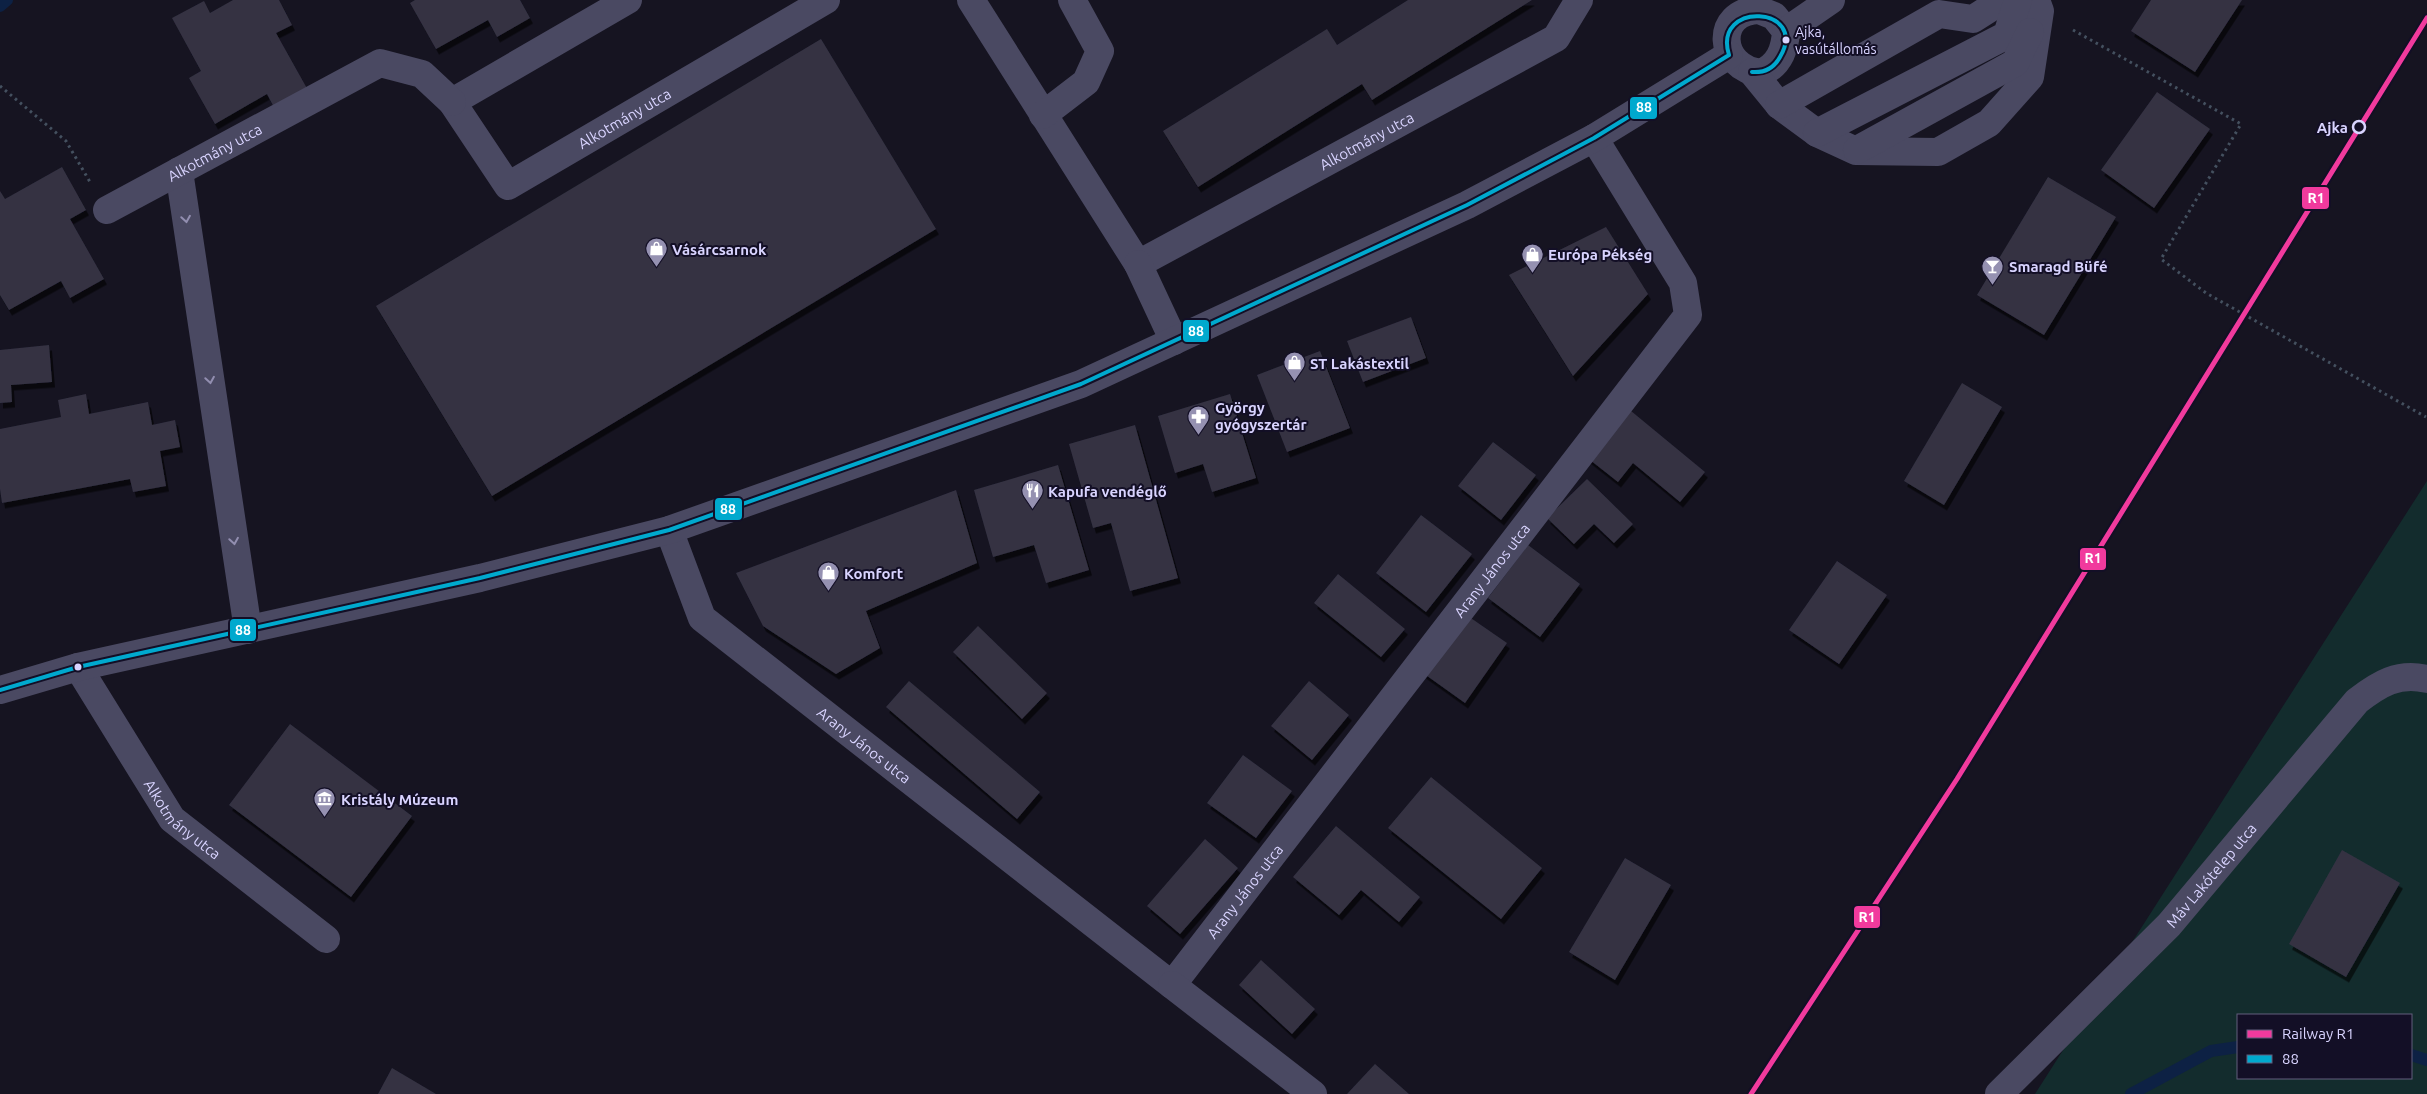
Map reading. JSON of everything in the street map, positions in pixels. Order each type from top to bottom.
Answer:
[{"type":"street","points":[[452,102],[628,0]]},
{"type":"street","name":"Alkotmány utca","points":[[107,210],[380,63],[422,74],[452,102],[508,186],[826,0]]},
{"type":"street","points":[[971,0],[1138,264],[1174,341]]},
{"type":"street","points":[[1044,115],[1086,82],[1100,51],[1072,0]]},
{"type":"street","name":"Alkotmány utca","points":[[1138,264],[1556,38],[1579,0]]},
{"type":"street","points":[[1786,31],[1831,0]]},
{"type":"street","points":[[1779,105],[1939,14],[1973,19],[2003,0]]},
{"type":"street","points":[[1752,72],[1779,105],[1818,132],[1856,151],[1938,152],[1989,122],[2030,77],[2032,4]]},
{"type":"street","points":[[1818,132],[2007,35],[2032,4]]},
{"type":"street","points":[[1856,151],[2015,63],[2032,4]]},
{"type":"street","points":[[1746,5],[1774,16],[1786,31],[1783,52],[1770,69],[1761,73],[1744,69],[1729,55],[1726,45],[1730,24],[1746,5]]},
{"type":"street","points":[[0,690],[78,667],[480,578],[670,530],[1081,384],[1467,205],[1594,138],[1729,55]]},
{"type":"street","name":"Arany János utca","points":[[1172,985],[1688,315],[1683,283],[1594,138]]},
{"type":"street","points":[[179,171],[248,630]]},
{"type":"street","name":"Arany János utca","points":[[670,530],[702,618],[1313,1094]]},
{"type":"street","name":"Alkotmány utca","points":[[78,667],[172,819],[326,939]]},
{"type":"street","name":"Máv Lakótelep utca","points":[[1999,1094],[2169,925],[2357,701],[2376,687],[2394,678],[2414,676],[2427,679]]},
{"type":"path","points":[[2032,4],[2240,124],[2160,259],[2206,293],[2426,417]]},
{"type":"path","points":[[0,86],[66,141],[107,210]]},
{"type":"green space","points":[[2427,481],[2427,1094],[2035,1094]]},
{"type":"building","points":[[233,0],[279,0],[292,25],[276,33],[309,92],[276,111],[267,94],[215,124],[189,78],[201,71],[172,18],[204,1],[210,13]]},
{"type":"building","points":[[415,0],[520,0],[530,18],[497,37],[488,20],[436,49],[410,3]]},
{"type":"building","points":[[1408,0],[1532,0],[1372,100],[1362,84],[1198,187],[1163,131],[1327,29],[1337,45]]},
{"type":"building","points":[[2151,0],[2242,0],[2195,72],[2131,31]]},
{"type":"building","name":"Vásárcsarnok","points":[[821,39],[936,229],[492,496],[376,306]]},
{"type":"building","points":[[2157,92],[2210,129],[2154,208],[2101,170]]},
{"type":"building","points":[[62,167],[86,210],[70,219],[104,279],[70,298],[61,281],[9,310],[0,295],[0,191],[5,199]]},
{"type":"building","points":[[2048,177],[2116,217],[2044,335],[1977,295]]},
{"type":"building","points":[[1606,227],[1648,294],[1573,376],[1509,275]]},
{"type":"building","points":[[1411,317],[1426,358],[1363,382],[1347,341]]},
{"type":"building","points":[[49,345],[52,382],[11,385],[12,402],[0,403],[0,350]]},
{"type":"building","points":[[1320,351],[1350,428],[1287,452],[1257,375]]},
{"type":"building","points":[[1962,383],[2002,407],[1944,505],[1904,481]]},
{"type":"building","points":[[86,394],[89,414],[148,402],[152,425],[175,420],[180,447],[160,451],[166,486],[133,492],[130,479],[2,503],[0,489],[0,429],[61,417],[58,400]]},
{"type":"building","points":[[1230,394],[1256,478],[1212,492],[1203,464],[1175,473],[1158,416]]},
{"type":"building","points":[[1625,406],[1705,472],[1680,502],[1633,463],[1618,482],[1585,456]]},
{"type":"building","points":[[1135,425],[1178,578],[1130,591],[1111,523],[1093,528],[1069,444]]},
{"type":"building","points":[[1493,442],[1536,475],[1501,520],[1458,486]]},
{"type":"building","points":[[1058,465],[1089,570],[1046,583],[1034,545],[993,557],[974,490]]},
{"type":"building","points":[[1587,479],[1633,524],[1614,543],[1594,524],[1574,544],[1547,518]]},
{"type":"building","name":"Komfort","points":[[956,490],[977,563],[866,611],[880,648],[836,674],[763,626],[736,573]]},
{"type":"building","points":[[1421,515],[1472,554],[1426,612],[1376,573]]},
{"type":"building","points":[[1528,545],[1580,584],[1540,637],[1488,598]]},
{"type":"building","points":[[1837,561],[1887,595],[1839,664],[1789,630]]},
{"type":"building","points":[[1338,574],[1405,629],[1381,657],[1314,603]]},
{"type":"building","points":[[1465,614],[1507,643],[1465,703],[1423,673]]},
{"type":"building","points":[[978,626],[1047,693],[1022,719],[953,652]]},
{"type":"building","points":[[909,681],[1040,792],[1017,819],[886,707]]},
{"type":"building","points":[[1309,681],[1349,715],[1312,760],[1271,726]]},
{"type":"building","points":[[290,724],[412,816],[351,897],[229,805]]},
{"type":"building","points":[[1243,755],[1292,791],[1256,838],[1207,803]]},
{"type":"building","points":[[1431,777],[1542,868],[1501,919],[1388,828]]},
{"type":"building","points":[[1336,826],[1420,897],[1399,922],[1361,890],[1339,915],[1293,877]]},
{"type":"building","points":[[1205,839],[1238,868],[1180,934],[1147,906]]},
{"type":"building","points":[[2342,850],[2400,883],[2346,977],[2289,944]]},
{"type":"building","points":[[1625,858],[1671,885],[1615,980],[1569,952]]},
{"type":"building","points":[[1261,960],[1315,1009],[1292,1034],[1239,985]]},
{"type":"building","points":[[1375,1064],[1409,1094],[1347,1094]]},
{"type":"building","points":[[392,1068],[436,1094],[378,1094]]},
{"type":"waterway","points":[[0,6],[7,0]]},
{"type":"waterway","points":[[2131,1094],[2211,1051],[2237,1047]]},
{"type":"waterway","points":[[2412,1055],[2427,1060]]},
{"type":"rail line","name":"R1","points":[[1751,1094],[1957,779],[2427,18]]},
{"type":"transit line","name":"88","points":[[0,690],[78,667],[480,578],[669,530],[1081,384],[1467,205],[1594,138],[1729,55],[1728,37],[1734,25],[1746,18],[1759,16],[1773,19],[1782,27],[1786,40],[1780,57],[1769,69],[1761,72],[1752,72]]},
{"type":"place","name":"Ajka, vasútállomás","points":[[1786,40]]},
{"type":"place","name":"Ajka","points":[[2359,127]]},
{"type":"place","name":"Vásárcsarnok","points":[[656,268]]},
{"type":"place","name":"Európa Pékség","points":[[1532,273]]},
{"type":"place","name":"Smaragd Büfé","points":[[1993,285]]},
{"type":"place","name":"ST Lakástextil","points":[[1294,382]]},
{"type":"place","name":"György gyógyszertár","points":[[1199,435]]},
{"type":"place","name":"Kapufa vendéglő","points":[[1032,510]]},
{"type":"place","name":"Komfort","points":[[828,592]]},
{"type":"place","name":"Kristály Múzeum","points":[[325,818]]}]
